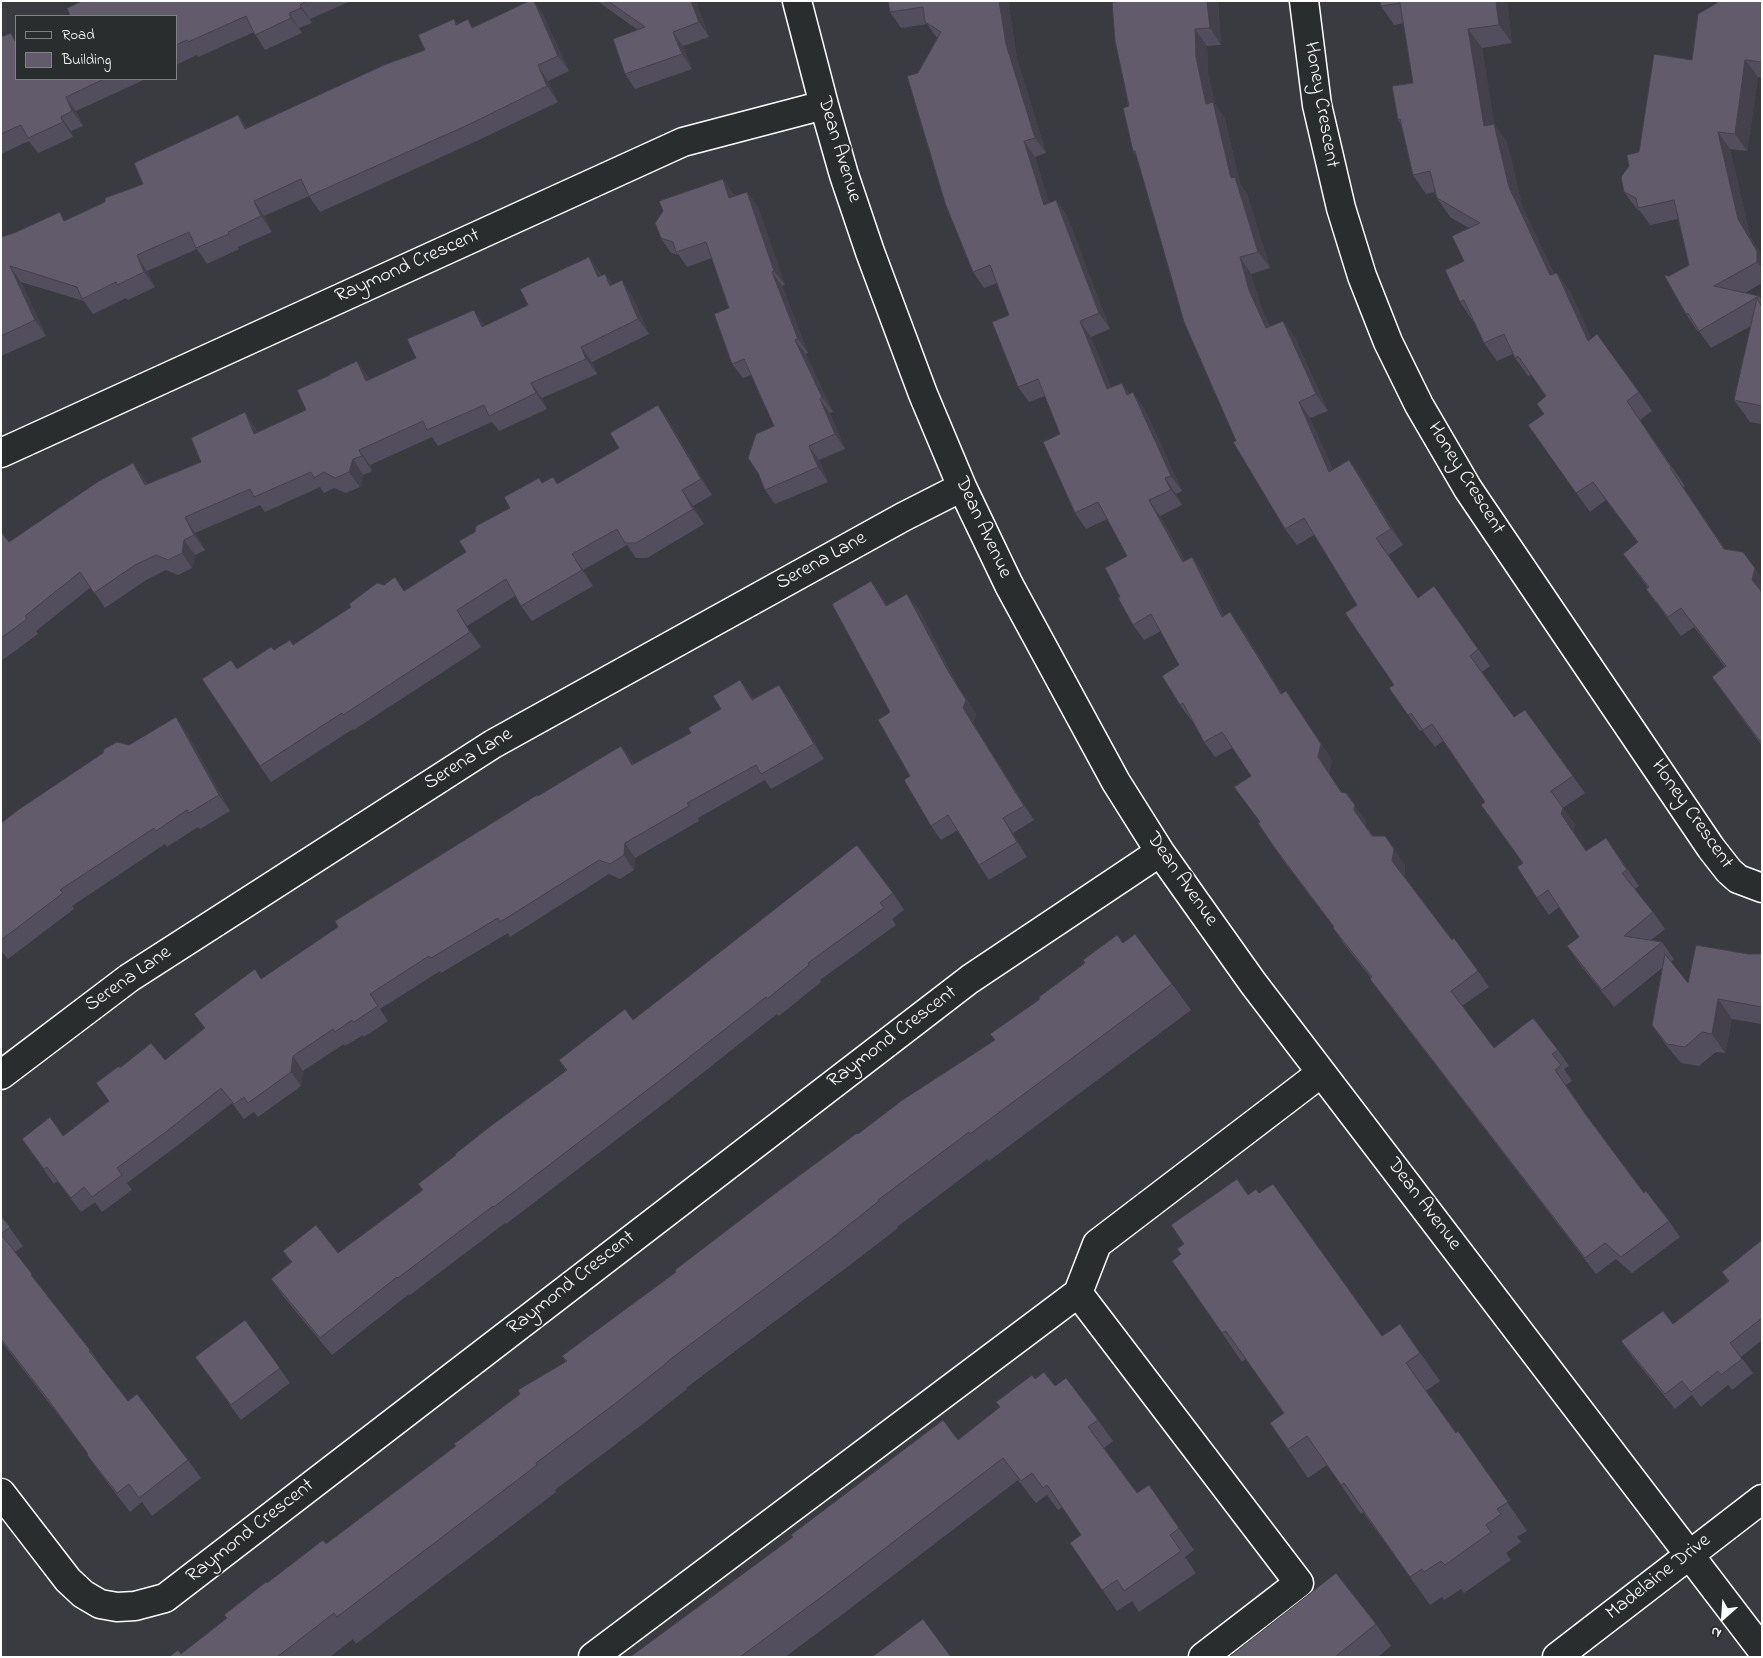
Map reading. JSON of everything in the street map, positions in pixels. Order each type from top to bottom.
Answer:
[{"type":"street","name":"Dean Avenue","points":[[797,1],[824,106],[870,252],[923,394],[962,487],[1009,585],[1116,782],[1160,852],[1253,983],[1762,1650]]},
{"type":"street","name":"Honey Crescent","points":[[1304,1],[1316,105],[1340,208],[1375,309],[1392,350],[1419,405],[1468,489],[1711,848],[1729,871],[1738,879],[1762,888]]},
{"type":"street","name":"Raymond Crescent","points":[[1,453],[683,142],[824,106]]},
{"type":"street","name":"Serena Lane","points":[[1,1075],[129,978],[494,744],[895,522],[962,487]]},
{"type":"street","name":"Raymond Crescent","points":[[1,1493],[68,1580],[83,1594],[100,1604],[117,1606],[135,1606],[165,1598],[970,979],[1160,852]]},
{"type":"street","points":[[594,1657],[1078,1292],[1097,1244],[1321,1073]]},
{"type":"street","points":[[1078,1292],[1299,1583],[1203,1657]]},
{"type":"street","name":"Madelaine Drive","points":[[1557,1657],[1762,1499]]},
{"type":"building","points":[[82,1],[307,1],[300,5],[301,8],[289,13],[291,18],[255,35],[246,16],[188,42],[187,40],[178,44],[178,15],[70,15],[67,8]]},
{"type":"building","points":[[529,1],[534,1],[558,56],[538,65],[547,86],[470,124],[309,196],[301,179],[254,201],[261,216],[228,232],[229,234],[196,248],[189,232],[137,255],[144,272],[117,285],[116,282],[82,299],[77,287],[10,266],[35,320],[1,336],[1,237],[60,212],[64,221],[105,202],[105,198],[143,184],[134,163],[238,115],[245,129],[384,65],[425,50],[418,35],[454,19],[456,25],[468,19],[472,28]]},
{"type":"building","points":[[608,1],[691,1],[699,22],[673,32],[682,54],[625,74],[613,39],[645,27]]},
{"type":"building","points":[[888,1],[999,1],[1006,44],[1035,138],[1024,141],[1044,205],[1056,200],[1099,313],[1080,321],[1107,389],[1122,383],[1127,395],[1133,392],[1171,476],[1165,478],[1171,490],[1149,500],[1183,562],[1192,557],[1222,617],[1230,612],[1281,694],[1286,691],[1321,744],[1318,757],[1341,792],[1346,793],[1355,805],[1354,810],[1372,836],[1385,836],[1394,849],[1392,861],[1478,971],[1451,991],[1494,1048],[1533,1018],[1558,1050],[1552,1054],[1561,1065],[1555,1070],[1644,1193],[1646,1191],[1669,1221],[1621,1257],[1605,1243],[1585,1258],[1370,979],[1372,977],[1333,928],[1274,847],[1258,823],[1260,822],[1234,787],[1251,776],[1222,732],[1204,742],[1183,703],[1180,705],[1162,676],[1179,665],[1151,614],[1133,625],[1118,598],[1120,597],[1105,568],[1127,556],[1098,502],[1075,513],[1043,442],[1060,434],[1038,379],[1018,387],[992,322],[1009,315],[990,265],[973,272],[945,203],[907,76],[918,73],[941,32],[925,22],[923,7],[890,12]]},
{"type":"building","points":[[1207,1],[1210,28],[1195,29],[1196,57],[1206,104],[1213,102],[1231,178],[1235,177],[1258,252],[1240,257],[1249,290],[1266,328],[1283,321],[1316,394],[1299,402],[1329,472],[1349,460],[1391,529],[1376,538],[1418,598],[1434,586],[1478,649],[1470,656],[1514,717],[1525,710],[1573,776],[1551,791],[1563,808],[1561,814],[1586,851],[1606,838],[1627,870],[1622,873],[1653,912],[1624,936],[1662,942],[1602,990],[1567,946],[1579,937],[1548,890],[1537,898],[1517,867],[1523,863],[1481,805],[1485,802],[1432,724],[1423,730],[1411,713],[1408,715],[1389,688],[1394,685],[1345,613],[1357,605],[1304,518],[1285,529],[1233,442],[1236,441],[1184,322],[1135,151],[1133,151],[1123,108],[1129,106],[1115,41],[1112,2]]},
{"type":"building","points":[[1380,1],[1496,1],[1499,25],[1468,29],[1484,126],[1494,124],[1509,187],[1550,275],[1557,273],[1588,341],[1597,334],[1639,392],[1627,401],[1670,468],[1724,549],[1743,552],[1755,568],[1752,580],[1762,592],[1762,739],[1760,741],[1712,677],[1726,666],[1681,608],[1668,617],[1646,589],[1649,587],[1623,554],[1638,542],[1593,482],[1576,493],[1528,425],[1544,414],[1537,404],[1546,396],[1518,356],[1515,358],[1504,334],[1484,343],[1464,300],[1460,302],[1445,270],[1464,261],[1452,236],[1480,223],[1437,198],[1430,171],[1413,175],[1400,119],[1398,120],[1392,86],[1413,83],[1400,3],[1381,6]]},
{"type":"building","points":[[1717,1],[1762,1],[1762,62],[1745,60],[1735,134],[1718,132],[1738,219],[1757,251],[1757,262],[1714,286],[1759,296],[1699,331],[1688,313],[1686,314],[1664,275],[1669,276],[1689,265],[1674,200],[1638,208],[1636,198],[1624,192],[1621,177],[1629,166],[1627,155],[1639,152],[1654,54],[1692,60],[1698,14],[1717,3]]},
{"type":"building","points":[[11,33],[15,41],[15,80],[102,80],[66,97],[72,111],[61,117],[63,122],[28,138],[21,125],[1,134],[1,37]]},
{"type":"building","points":[[723,179],[729,198],[747,192],[774,271],[772,272],[798,339],[795,340],[822,397],[820,399],[835,434],[809,446],[818,467],[765,490],[758,473],[748,458],[756,434],[774,426],[744,359],[732,364],[714,314],[729,308],[706,242],[676,252],[673,242],[661,238],[655,223],[663,211],[659,201]]},
{"type":"building","points":[[589,257],[598,277],[605,274],[610,286],[622,280],[638,319],[581,347],[586,359],[531,383],[536,393],[489,416],[484,405],[427,430],[423,421],[359,450],[362,456],[353,459],[349,472],[335,478],[324,472],[314,478],[311,472],[254,497],[250,489],[185,517],[194,535],[184,540],[182,553],[168,560],[156,555],[135,565],[94,593],[80,572],[25,616],[27,619],[1,638],[1,532],[9,542],[99,481],[133,463],[145,485],[201,462],[191,438],[245,412],[254,434],[306,410],[297,390],[357,361],[366,381],[416,358],[407,339],[474,310],[482,327],[528,305],[520,289]]},
{"type":"building","points":[[1757,298],[1762,307],[1762,406],[1734,400]]},
{"type":"building","points":[[658,405],[701,479],[682,490],[693,509],[636,543],[625,543],[617,529],[572,554],[582,570],[521,606],[506,579],[457,610],[470,632],[343,715],[342,713],[260,766],[202,679],[231,660],[237,669],[271,647],[274,650],[290,640],[293,645],[351,607],[349,604],[377,583],[384,585],[395,577],[404,591],[466,552],[459,541],[475,532],[476,526],[510,508],[504,497],[539,478],[542,483],[553,477],[557,484],[619,448],[610,433]]},
{"type":"building","points":[[871,581],[886,606],[907,594],[948,671],[966,700],[963,708],[1024,806],[1003,818],[1017,842],[979,865],[948,815],[931,826],[904,780],[910,776],[878,720],[890,712],[832,604]]},
{"type":"building","points":[[740,680],[752,700],[779,685],[814,744],[761,774],[756,765],[687,803],[689,806],[625,843],[624,855],[610,864],[599,860],[500,922],[498,918],[431,958],[429,956],[370,994],[378,1006],[335,1032],[333,1029],[293,1056],[291,1072],[248,1103],[244,1097],[234,1104],[221,1088],[117,1168],[122,1175],[92,1197],[84,1187],[71,1198],[47,1167],[44,1169],[22,1139],[50,1117],[63,1136],[109,1101],[96,1083],[119,1066],[120,1068],[151,1043],[165,1060],[205,1028],[194,1014],[255,969],[261,979],[338,927],[335,921],[537,795],[621,746],[632,765],[691,733],[688,728],[721,709],[713,696]]},
{"type":"building","points":[[176,717],[219,795],[189,813],[187,810],[156,831],[154,828],[60,890],[63,893],[1,940],[1,823],[103,753],[104,749],[117,742],[129,745]]},
{"type":"building","points":[[857,845],[893,893],[880,903],[884,908],[808,963],[809,965],[767,999],[766,997],[659,1081],[494,1207],[397,1277],[320,1338],[271,1279],[292,1262],[283,1251],[316,1225],[338,1253],[423,1190],[418,1184],[455,1154],[567,1070],[559,1060],[625,1009],[633,1020]]},
{"type":"building","points":[[1135,934],[1172,984],[878,1200],[831,1239],[668,1361],[536,1463],[537,1465],[337,1617],[334,1613],[277,1657],[169,1657],[178,1650],[181,1654],[227,1618],[224,1615],[266,1582],[323,1540],[326,1544],[456,1446],[454,1444],[520,1394],[518,1390],[567,1361],[562,1356],[676,1272],[675,1270],[773,1195],[901,1101],[995,1040],[990,1034],[1040,999],[1039,997],[1085,963],[1083,960],[1117,935],[1123,943]]},
{"type":"building","points":[[1696,945],[1748,954],[1762,954],[1762,1007],[1718,999],[1712,1034],[1702,1032],[1685,1047],[1667,1044],[1652,1025],[1665,954],[1688,983]]},
{"type":"building","points":[[1237,1179],[1248,1195],[1256,1189],[1259,1193],[1273,1184],[1382,1336],[1400,1324],[1420,1353],[1406,1363],[1456,1433],[1458,1431],[1508,1502],[1497,1509],[1501,1514],[1486,1525],[1491,1532],[1445,1565],[1441,1561],[1424,1572],[1422,1569],[1410,1577],[1344,1483],[1341,1485],[1307,1436],[1288,1449],[1270,1423],[1284,1413],[1226,1331],[1222,1333],[1172,1261],[1181,1254],[1177,1249],[1184,1244],[1171,1225]]},
{"type":"building","points":[[1,1216],[10,1227],[1,1234]]},
{"type":"building","points":[[1,1234],[128,1401],[137,1394],[188,1460],[139,1498],[129,1484],[117,1493],[1,1339]]},
{"type":"building","points":[[1762,1240],[1762,1318],[1730,1343],[1742,1359],[1721,1375],[1718,1371],[1691,1392],[1682,1381],[1665,1394],[1621,1341],[1663,1311],[1673,1324],[1729,1281],[1722,1272]]},
{"type":"building","points":[[245,1320],[280,1368],[231,1405],[195,1357]]},
{"type":"building","points":[[1044,1372],[1055,1386],[1066,1378],[1098,1420],[1088,1427],[1137,1493],[1149,1485],[1179,1528],[1170,1535],[1181,1551],[1124,1591],[1117,1580],[1102,1590],[1070,1543],[1081,1535],[1047,1485],[1043,1488],[1032,1473],[1021,1481],[1003,1458],[740,1657],[630,1657],[793,1537],[791,1535],[943,1420],[958,1440],[1000,1407],[996,1402],[1032,1375],[1035,1379]]},
{"type":"building","points":[[1336,1573],[1376,1624],[1335,1657],[1229,1657]]},
{"type":"building","points":[[923,1619],[951,1657],[872,1657]]}]
